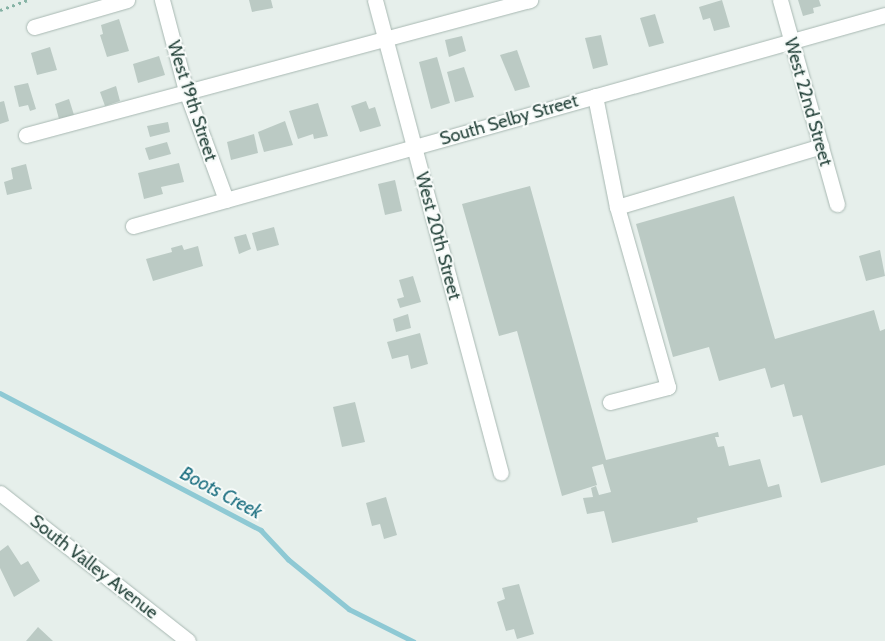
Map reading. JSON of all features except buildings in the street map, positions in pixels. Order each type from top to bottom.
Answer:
[{"type":"street","points":[[34,27],[127,0]]},
{"type":"street","name":"West 19th Street","points":[[162,0],[186,90],[226,200]]},
{"type":"street","name":"West 20th Street","points":[[375,0],[501,472]]},
{"type":"street","points":[[26,135],[186,90],[530,0]]},
{"type":"street","name":"West 22nd Street","points":[[780,0],[837,204]]},
{"type":"street","name":"South Selby Street","points":[[133,226],[885,15]]},
{"type":"street","points":[[595,96],[617,207],[668,387],[610,402]]},
{"type":"street","points":[[617,207],[821,146]]},
{"type":"street","name":"South Valley Avenue","points":[[0,493],[188,641]]},
{"type":"path","points":[[0,10],[28,0]]},
{"type":"waterway","name":"Boots Creek","points":[[0,393],[261,530],[288,559],[349,609],[413,641]]}]
